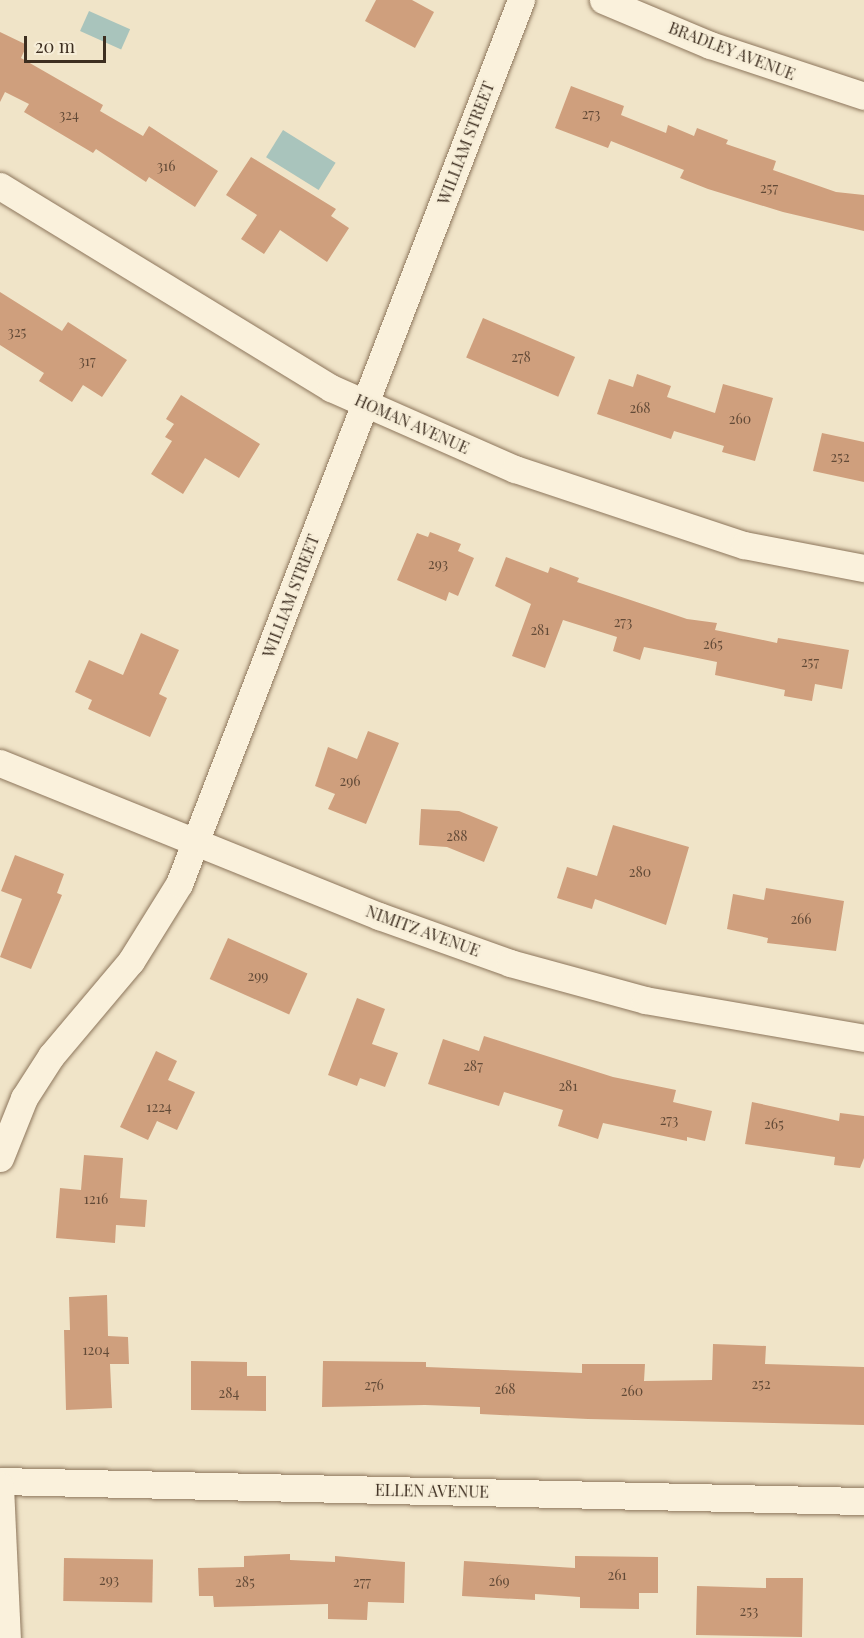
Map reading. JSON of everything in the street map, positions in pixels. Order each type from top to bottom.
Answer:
[{"type":"street","name":"WILLIAM STREET","points":[[0,1158],[24,1098],[51,1056],[153,931],[179,884],[521,0]]},
{"type":"street","name":"BRADLEY AVENUE","points":[[603,0],[710,45],[864,96]]},
{"type":"street","name":"HOMAN AVENUE","points":[[0,186],[331,388],[515,470],[667,522],[744,544],[864,568]]},
{"type":"street","name":"NIMITZ AVENUE","points":[[0,763],[196,840],[379,916],[510,963],[645,1000],[864,1038]]},
{"type":"street","name":"ELLEN AVENUE","points":[[0,1481],[864,1501]]},
{"type":"street","points":[[0,1486],[7,1638]]},
{"type":"water","points":[[89,11],[130,29],[121,49],[80,31]]},
{"type":"water","points":[[283,130],[336,163],[319,190],[266,157]]},
{"type":"building","points":[[376,0],[412,0],[434,12],[415,48],[365,21]]},
{"type":"building","points":[[0,32],[27,45],[21,58],[103,105],[100,111],[143,136],[149,126],[218,171],[195,207],[149,177],[146,182],[96,149],[93,153],[24,112],[29,104],[5,92],[0,102]]},
{"type":"building","points":[[571,86],[624,106],[621,115],[666,133],[668,125],[694,136],[697,128],[728,140],[726,144],[776,161],[773,170],[836,192],[864,195],[864,231],[783,212],[708,189],[680,178],[684,170],[611,141],[608,148],[555,128]]},
{"type":"building","points":[[251,157],[336,209],[331,216],[349,228],[327,262],[280,230],[264,254],[241,239],[257,215],[226,195]]},
{"type":"building","points":[[0,292],[62,331],[68,322],[127,360],[102,397],[83,385],[72,402],[39,381],[44,373],[0,345]]},
{"type":"building","points":[[483,318],[575,357],[558,397],[466,358]]},
{"type":"building","points":[[637,374],[671,386],[667,397],[715,413],[723,384],[773,398],[755,461],[722,452],[724,446],[674,431],[671,439],[597,414],[609,379],[633,387]]},
{"type":"building","points":[[181,395],[260,444],[239,478],[205,458],[183,494],[151,474],[172,441],[165,437],[174,424],[166,419]]},
{"type":"building","points":[[822,433],[864,442],[864,482],[813,471]]},
{"type":"building","points":[[430,532],[461,544],[458,551],[474,558],[458,596],[449,592],[446,601],[397,580],[417,533],[428,537]]},
{"type":"building","points":[[506,557],[548,573],[550,567],[579,578],[577,582],[687,619],[717,623],[715,630],[777,643],[778,638],[849,650],[842,689],[815,684],[812,701],[784,696],[785,690],[715,675],[717,662],[644,647],[640,660],[613,651],[617,637],[563,620],[545,668],[512,656],[531,604],[495,586]]},
{"type":"building","points":[[141,633],[179,650],[159,694],[167,698],[150,737],[88,709],[92,700],[75,692],[89,660],[123,675]]},
{"type":"building","points":[[368,731],[399,743],[366,824],[328,809],[335,794],[315,786],[328,747],[357,759]]},
{"type":"building","points":[[421,809],[459,811],[498,827],[484,862],[447,847],[419,845]]},
{"type":"building","points":[[613,825],[689,847],[666,925],[595,899],[592,909],[557,898],[567,867],[597,876]]},
{"type":"building","points":[[15,855],[64,874],[57,893],[62,895],[31,969],[0,957],[22,899],[1,891]]},
{"type":"building","points":[[766,888],[844,901],[836,951],[767,943],[768,938],[727,929],[733,894],[764,900]]},
{"type":"building","points":[[228,938],[307,973],[289,1014],[210,979]]},
{"type":"building","points":[[357,998],[385,1009],[372,1044],[398,1053],[385,1087],[360,1078],[357,1086],[328,1075]]},
{"type":"building","points":[[484,1036],[613,1077],[676,1090],[673,1102],[712,1111],[705,1141],[687,1137],[687,1141],[603,1123],[598,1139],[558,1126],[563,1110],[504,1092],[499,1106],[428,1084],[443,1039],[479,1051]]},
{"type":"building","points":[[156,1051],[177,1061],[168,1080],[195,1092],[177,1130],[157,1121],[148,1140],[120,1127]]},
{"type":"building","points":[[752,1102],[839,1121],[840,1113],[864,1116],[864,1158],[860,1168],[834,1165],[835,1157],[745,1144]]},
{"type":"building","points":[[84,1155],[123,1158],[120,1198],[147,1200],[145,1227],[116,1225],[115,1243],[56,1238],[60,1188],[81,1190]]},
{"type":"building","points":[[107,1295],[108,1336],[128,1337],[129,1364],[110,1364],[112,1408],[66,1410],[64,1330],[70,1330],[69,1297]]},
{"type":"building","points":[[713,1344],[766,1346],[765,1364],[864,1367],[864,1425],[588,1419],[480,1414],[480,1407],[425,1405],[322,1407],[323,1361],[426,1362],[426,1367],[582,1373],[582,1364],[645,1364],[644,1381],[712,1380]]},
{"type":"building","points":[[191,1361],[247,1362],[247,1376],[266,1376],[266,1411],[191,1410]]},
{"type":"building","points":[[290,1554],[290,1560],[335,1562],[335,1556],[405,1562],[404,1603],[368,1602],[367,1620],[328,1619],[328,1604],[214,1607],[213,1596],[199,1596],[198,1568],[244,1567],[244,1556]]},
{"type":"building","points":[[575,1556],[658,1557],[658,1593],[639,1593],[639,1609],[580,1608],[580,1597],[535,1594],[535,1600],[462,1596],[464,1561],[575,1568]]},
{"type":"building","points":[[64,1558],[153,1560],[152,1603],[63,1601]]},
{"type":"building","points":[[766,1578],[803,1578],[802,1637],[696,1635],[697,1586],[766,1588]]}]
